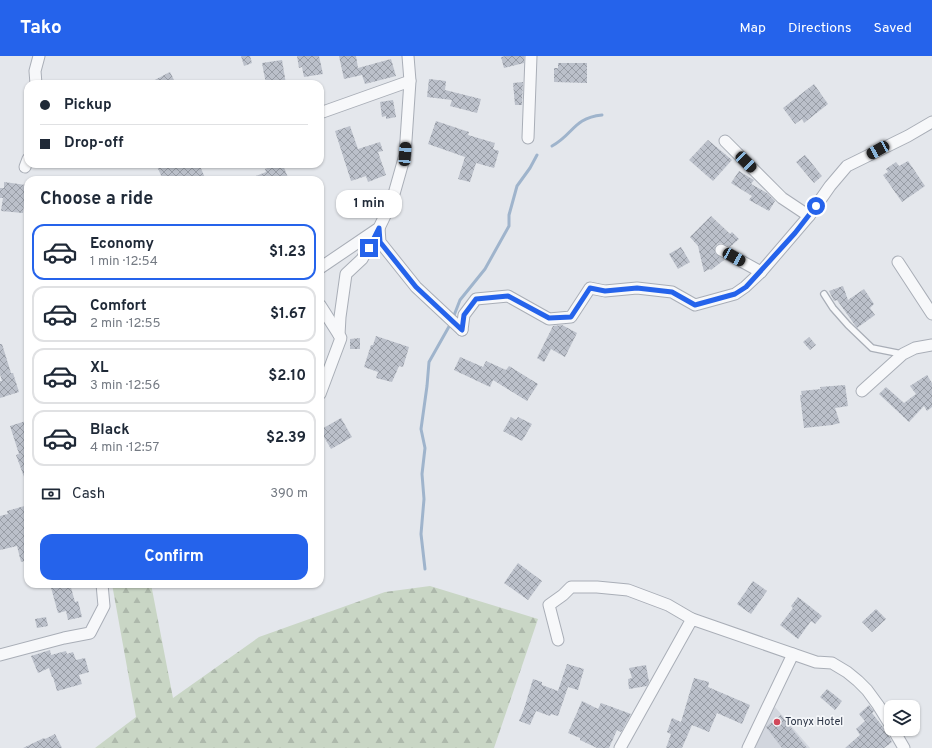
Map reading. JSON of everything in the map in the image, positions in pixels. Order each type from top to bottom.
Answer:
[{"type":"street","points":[[36,80],[35,71],[39,56]]},
{"type":"street","points":[[324,383],[341,338],[339,335],[340,317],[346,274],[362,259],[379,228],[392,201],[405,154],[410,81],[408,56]]},
{"type":"street","points":[[528,138],[531,56]]},
{"type":"street","points":[[324,112],[410,81]]},
{"type":"street","points":[[379,228],[380,242],[416,287],[462,330],[464,315],[476,299],[508,296],[549,318],[571,317],[590,288],[605,291],[637,288],[672,292],[695,305],[735,294],[746,287],[761,272],[809,216],[830,186],[847,166],[908,136],[932,122]]},
{"type":"street","points":[[725,141],[782,198],[809,216]]},
{"type":"street","points":[[324,265],[379,228]]},
{"type":"street","points":[[721,250],[761,272]]},
{"type":"street","points":[[898,262],[932,314]]},
{"type":"street","points":[[324,311],[339,335]]},
{"type":"street","points":[[862,391],[903,354],[915,348],[932,345]]},
{"type":"street","points":[[558,640],[549,605],[563,595],[571,586],[628,590],[668,605],[692,619],[816,662],[832,663],[847,672],[867,690],[884,714]]},
{"type":"street","points":[[0,655],[64,638],[90,633],[104,606],[102,588]]},
{"type":"street","points":[[620,748],[692,619]]},
{"type":"street","points":[[748,748],[793,654]]},
{"type":"street","points":[[896,736],[904,748]]},
{"type":"lane","points":[[824,294],[833,308],[848,325],[872,348],[903,354]]},
{"type":"shaded area","name":"Tonyx Hotel","points":[[775,707],[810,748],[750,748]]},
{"type":"green space","points":[[430,586],[538,619],[494,748],[95,748],[136,717],[113,588],[152,588],[173,698],[259,637],[385,592]]},
{"type":"building","points":[[241,56],[250,56],[252,63],[244,66]]},
{"type":"building","points":[[297,56],[319,56],[323,74],[304,77],[302,67],[299,68]]},
{"type":"building","points":[[339,56],[356,56],[358,68],[391,59],[396,76],[365,84],[362,75],[344,79]]},
{"type":"building","points":[[524,56],[524,63],[504,68],[501,57]]},
{"type":"building","points":[[282,60],[285,80],[265,80],[262,63]]},
{"type":"building","points":[[558,63],[587,63],[587,83],[554,82],[554,68],[558,68]]},
{"type":"building","points":[[170,72],[174,80],[155,80]]},
{"type":"building","points":[[429,79],[446,81],[445,90],[481,99],[477,113],[450,106],[452,100],[427,97]]},
{"type":"building","points":[[523,82],[522,105],[515,105],[513,83]]},
{"type":"building","points":[[814,84],[828,104],[804,123],[802,119],[795,124],[783,108]]},
{"type":"building","points":[[393,100],[396,117],[386,119],[386,116],[382,117],[380,102]]},
{"type":"building","points":[[436,121],[469,132],[468,135],[495,143],[493,149],[499,151],[494,168],[476,163],[470,182],[458,179],[465,157],[428,144]]},
{"type":"building","points":[[350,126],[358,149],[380,142],[383,151],[378,152],[386,175],[368,182],[366,176],[351,181],[335,131]]},
{"type":"building","points":[[708,140],[732,160],[713,181],[689,160]]},
{"type":"building","points":[[805,155],[822,176],[814,183],[796,162]]},
{"type":"building","points":[[908,161],[925,186],[902,202],[883,175],[888,172],[886,169],[896,162],[899,166]]},
{"type":"building","points":[[158,168],[201,168],[204,176],[161,176]]},
{"type":"building","points":[[284,168],[287,176],[256,176],[266,172],[265,169]]},
{"type":"building","points":[[739,171],[754,180],[751,184],[767,193],[775,201],[769,211],[749,200],[752,196],[731,183]]},
{"type":"building","points":[[4,182],[24,185],[23,213],[1,211],[3,198],[0,198],[0,188],[4,188]]},
{"type":"building","points":[[377,197],[382,207],[375,212],[369,201]]},
{"type":"building","points":[[711,216],[730,234],[732,232],[739,239],[730,247],[721,243],[717,244],[715,247],[715,253],[724,260],[711,270],[710,269],[704,272],[698,246],[690,237]]},
{"type":"building","points":[[681,247],[690,262],[678,269],[669,254]]},
{"type":"building","points":[[843,286],[848,300],[864,289],[874,304],[870,308],[875,315],[857,328],[837,300],[834,301],[829,291]]},
{"type":"building","points":[[562,325],[577,333],[565,357],[551,349],[544,362],[537,358],[553,326]]},
{"type":"building","points":[[376,336],[409,347],[403,367],[399,366],[392,382],[376,378],[378,372],[364,367],[371,345],[373,345]]},
{"type":"building","points":[[809,337],[816,345],[810,350],[803,342]]},
{"type":"building","points":[[360,338],[360,349],[350,349],[350,339]]},
{"type":"building","points":[[0,344],[2,344],[19,392],[0,398],[0,381],[2,381],[0,374]]},
{"type":"building","points":[[460,357],[483,367],[486,361],[506,370],[509,366],[538,384],[527,401],[493,380],[490,387],[454,370]]},
{"type":"building","points":[[927,375],[932,383],[932,407],[927,411],[924,406],[909,422],[879,394],[886,387],[904,403],[916,394],[910,386]]},
{"type":"building","points":[[845,385],[848,406],[835,408],[840,423],[804,428],[800,395],[802,395],[801,391],[821,389],[820,387]]},
{"type":"building","points":[[511,417],[516,420],[518,417],[532,424],[522,441],[503,431]]},
{"type":"building","points":[[341,418],[352,437],[331,449],[324,437],[324,428]]},
{"type":"building","points":[[24,422],[24,477],[16,455],[19,454],[10,426]]},
{"type":"building","points":[[24,506],[24,561],[21,562],[17,546],[0,550],[0,516],[8,514],[7,511]]},
{"type":"building","points":[[518,563],[542,581],[528,600],[504,583]]},
{"type":"building","points":[[753,581],[767,591],[751,614],[737,604]]},
{"type":"building","points":[[51,588],[71,588],[75,602],[78,601],[82,617],[68,620],[66,611],[58,613]]},
{"type":"building","points":[[798,597],[822,616],[815,624],[811,621],[798,639],[780,625],[793,608],[791,606]]},
{"type":"building","points":[[876,609],[886,619],[872,632],[862,622]]},
{"type":"building","points":[[46,617],[48,626],[37,628],[35,619]]},
{"type":"building","points":[[50,650],[51,655],[66,651],[67,654],[73,652],[76,660],[85,658],[89,672],[79,675],[82,684],[57,691],[49,668],[38,673],[31,656]]},
{"type":"building","points":[[567,664],[584,669],[578,690],[568,687],[558,716],[551,714],[550,716],[536,711],[530,725],[519,721],[533,679],[542,682],[542,685],[558,691]]},
{"type":"building","points":[[646,665],[649,682],[647,686],[629,689],[628,679],[632,678],[629,668]]},
{"type":"building","points":[[694,678],[709,682],[708,687],[750,705],[742,724],[717,713],[709,732],[692,725],[682,748],[666,748],[671,734],[667,732],[672,718],[681,722]]},
{"type":"building","points":[[827,689],[842,701],[835,710],[820,697]]},
{"type":"building","points":[[582,701],[598,709],[601,703],[631,714],[621,732],[617,730],[609,748],[597,748],[568,733]]},
{"type":"building","points":[[869,705],[874,711],[872,713],[884,728],[884,736],[889,736],[892,742],[884,748],[845,748],[860,735],[856,729],[865,721],[859,714]]},
{"type":"building","points":[[781,715],[807,748],[782,748],[766,727]]},
{"type":"building","points":[[55,734],[62,748],[23,748],[44,738],[45,739]]},
{"type":"waterway","points":[[552,146],[565,137],[574,127],[585,119],[602,115]]},
{"type":"waterway","points":[[453,318],[460,300],[485,269],[509,226],[509,215],[517,186],[537,155]]},
{"type":"waterway","points":[[425,569],[421,534],[424,499],[422,474],[425,448],[421,429],[429,362],[451,323]]},
{"type":"place","name":"Tonyx Hotel","points":[[777,722]]},
{"type":"route","points":[[369,248],[379,228],[380,242],[416,287],[462,330],[464,315],[476,299],[508,296],[549,318],[571,317],[590,288],[605,291],[637,288],[672,292],[695,305],[735,294],[746,287],[761,272],[816,206]]}]
